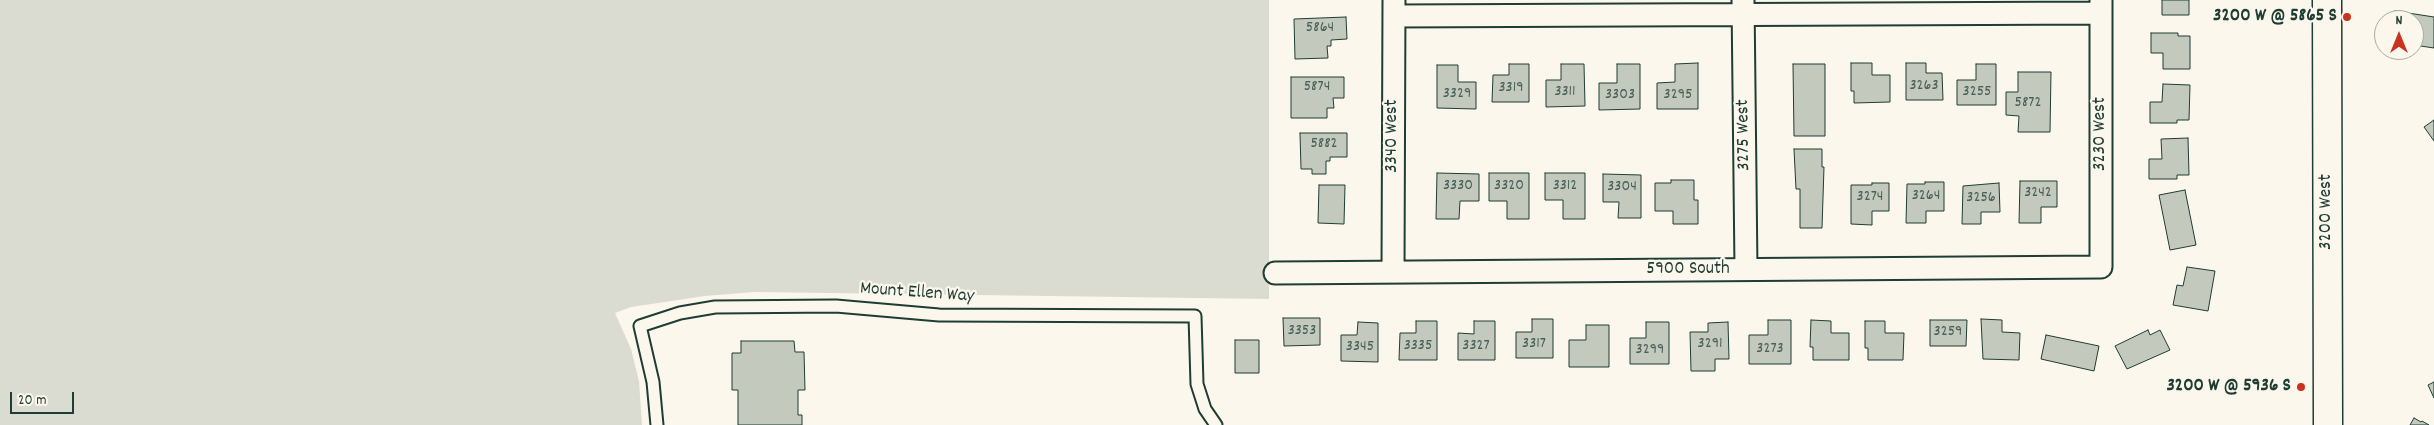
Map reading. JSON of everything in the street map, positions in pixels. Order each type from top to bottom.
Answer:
[{"type":"street","name":"3200 West","points":[[2327,0],[2328,425]]},
{"type":"street","points":[[1394,8],[2101,6]]},
{"type":"street","name":"3230 West","points":[[2101,6],[2101,268]]},
{"type":"street","name":"3275 West","points":[[1743,7],[1746,269]]},
{"type":"street","name":"3340 West","points":[[1393,271],[1394,8]]},
{"type":"street","name":"5900 South","points":[[1275,273],[2101,268]]},
{"type":"lane","name":"Mount Ellen Way","points":[[657,425],[653,382],[640,326],[697,309],[735,306],[836,306],[939,315],[1195,316],[1197,384],[1205,409],[1216,425]]},
{"type":"shaded area","points":[[0,0],[1269,0],[1269,299],[754,292],[705,296],[631,307],[615,313],[631,349],[639,381],[642,425],[0,425]]},
{"type":"building","points":[[2162,0],[2189,0],[2189,15],[2162,15]]},
{"type":"building","points":[[2424,15],[2434,17],[2434,48],[2424,46]]},
{"type":"building","points":[[1346,17],[1347,39],[1331,40],[1331,46],[1327,46],[1328,58],[1295,59],[1294,19]]},
{"type":"building","points":[[2151,33],[2178,33],[2178,36],[2190,36],[2190,69],[2163,69],[2163,53],[2151,53]]},
{"type":"building","points":[[1698,63],[1698,109],[1657,109],[1657,83],[1675,82],[1675,64]]},
{"type":"building","points":[[1851,63],[1872,63],[1872,75],[1890,75],[1890,102],[1854,103],[1854,91],[1851,91]]},
{"type":"building","points":[[1906,63],[1926,63],[1926,73],[1942,73],[1943,100],[1906,100]]},
{"type":"building","points":[[1509,64],[1529,64],[1529,102],[1492,102],[1493,75],[1509,75]]},
{"type":"building","points":[[1561,64],[1584,64],[1585,106],[1546,107],[1546,80],[1561,80]]},
{"type":"building","points":[[1617,64],[1640,64],[1640,109],[1599,110],[1599,83],[1617,83]]},
{"type":"building","points":[[1793,64],[1825,64],[1825,136],[1794,136]]},
{"type":"building","points":[[1976,64],[1996,64],[1996,105],[1957,105],[1957,80],[1976,80]]},
{"type":"building","points":[[1437,65],[1458,65],[1458,82],[1476,82],[1476,109],[1437,108]]},
{"type":"building","points":[[2018,72],[2051,72],[2050,132],[2018,132],[2019,116],[2006,115],[2006,92],[2018,92]]},
{"type":"building","points":[[1291,77],[1344,77],[1344,98],[1333,98],[1334,108],[1327,108],[1327,118],[1291,118]]},
{"type":"building","points":[[2163,84],[2190,85],[2189,120],[2177,120],[2177,123],[2150,123],[2150,102],[2162,102]]},
{"type":"building","points":[[2434,120],[2434,141],[2424,127]]},
{"type":"building","points":[[1300,133],[1347,133],[1347,157],[1330,157],[1330,161],[1326,161],[1326,174],[1312,174],[1312,169],[1301,169]]},
{"type":"building","points":[[2188,138],[2189,175],[2177,175],[2177,179],[2149,179],[2149,159],[2162,159],[2161,139]]},
{"type":"building","points":[[1794,149],[1822,149],[1822,167],[1824,167],[1822,228],[1800,228],[1800,189],[1796,189]]},
{"type":"building","points":[[1437,173],[1479,174],[1479,201],[1460,201],[1459,219],[1436,219]]},
{"type":"building","points":[[1489,173],[1529,173],[1529,219],[1507,219],[1507,201],[1489,201]]},
{"type":"building","points":[[1545,173],[1585,173],[1585,219],[1563,219],[1563,200],[1545,200]]},
{"type":"building","points":[[1603,174],[1641,175],[1641,218],[1618,218],[1619,202],[1603,202]]},
{"type":"building","points":[[1671,180],[1694,180],[1694,200],[1698,200],[1698,224],[1673,224],[1673,211],[1655,211],[1655,183],[1671,183]]},
{"type":"building","points":[[2020,181],[2057,181],[2057,207],[2041,207],[2041,223],[2019,223]]},
{"type":"building","points":[[1925,182],[1944,182],[1944,211],[1926,211],[1926,223],[1906,223],[1907,184],[1925,184]]},
{"type":"building","points":[[1872,183],[1889,183],[1889,211],[1872,211],[1872,225],[1851,224],[1851,185],[1872,185]]},
{"type":"building","points":[[1999,183],[2000,212],[1981,212],[1981,224],[1962,224],[1963,186]]},
{"type":"building","points":[[1319,185],[1345,185],[1344,224],[1318,223]]},
{"type":"building","points":[[2185,190],[2196,245],[2170,250],[2159,195]]},
{"type":"building","points":[[2187,267],[2215,271],[2208,311],[2173,305],[2177,285],[2183,286]]},
{"type":"building","points":[[1283,318],[1320,318],[1320,345],[1284,346]]},
{"type":"building","points":[[1532,319],[1553,319],[1553,358],[1516,358],[1516,332],[1532,332]]},
{"type":"building","points":[[1981,319],[2002,320],[2002,332],[2020,333],[2019,360],[1983,359]]},
{"type":"building","points":[[1768,320],[1791,320],[1791,364],[1749,364],[1749,335],[1768,335]]},
{"type":"building","points":[[1811,320],[1831,321],[1831,333],[1849,333],[1849,360],[1813,360],[1813,347],[1810,347]]},
{"type":"building","points":[[1930,320],[1967,320],[1966,346],[1930,346]]},
{"type":"building","points":[[1416,321],[1437,321],[1437,360],[1399,360],[1400,333],[1416,333]]},
{"type":"building","points":[[1474,321],[1495,321],[1495,360],[1458,360],[1458,333],[1474,334]]},
{"type":"building","points":[[1865,321],[1885,321],[1885,333],[1904,333],[1903,360],[1868,360],[1868,348],[1865,348]]},
{"type":"building","points":[[1358,322],[1378,323],[1378,362],[1341,361],[1341,335],[1357,335]]},
{"type":"building","points":[[1646,322],[1669,322],[1669,364],[1630,364],[1630,338],[1646,338]]},
{"type":"building","points":[[1728,322],[1729,359],[1715,359],[1715,371],[1691,371],[1690,332],[1708,332],[1708,323]]},
{"type":"building","points":[[1586,325],[1609,325],[1609,367],[1569,367],[1569,340],[1586,340]]},
{"type":"building","points":[[2148,330],[2150,335],[2160,330],[2170,350],[2127,369],[2115,346]]},
{"type":"building","points":[[2046,335],[2099,346],[2094,371],[2041,359]]},
{"type":"building","points":[[1235,340],[1259,340],[1259,373],[1235,373]]},
{"type":"building","points":[[741,341],[794,341],[795,352],[804,352],[805,390],[798,390],[798,415],[802,415],[802,425],[738,425],[738,390],[732,390],[732,353],[741,353]]},
{"type":"building","points":[[2434,382],[2434,398],[2428,385]]},
{"type":"building","points":[[2414,418],[2422,421],[2429,425],[2410,425]]},
{"type":"place","name":"3200 W @ 5865 S","points":[[2347,17]]},
{"type":"place","name":"3200 W @ 5936 S","points":[[2301,387]]}]
